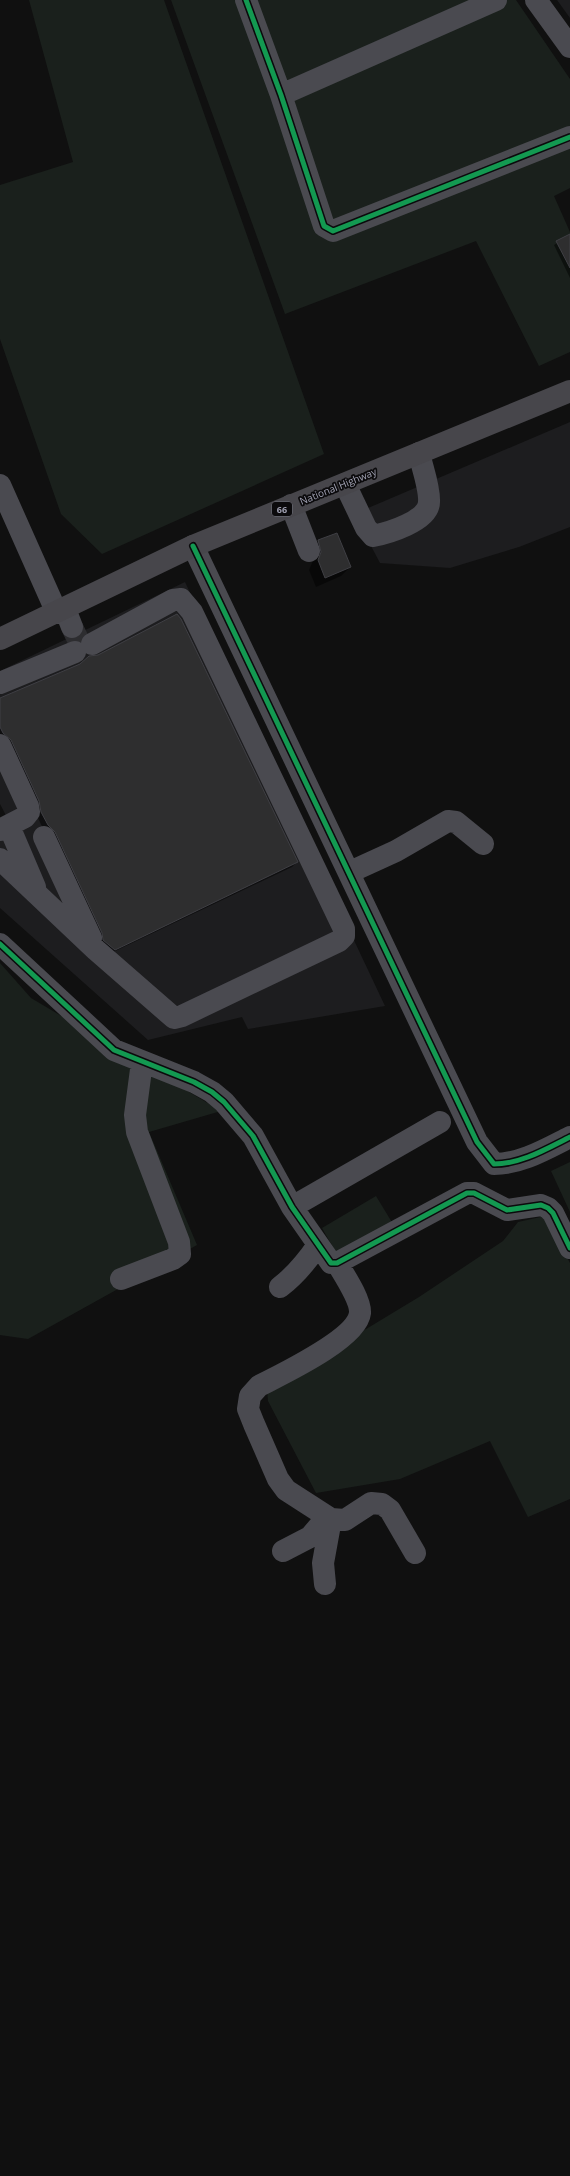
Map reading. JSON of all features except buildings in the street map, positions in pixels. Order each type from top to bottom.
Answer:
[{"type":"main road","name":"National Highway","points":[[0,639],[65,616],[193,546],[570,391]]},
{"type":"street","points":[[246,0],[281,96],[324,226],[333,231],[342,229],[570,137]]},
{"type":"street","points":[[281,96],[496,0]]},
{"type":"street","points":[[543,3],[570,47]]},
{"type":"street","points":[[345,484],[366,528],[373,536],[392,532],[417,519],[426,512],[430,503],[419,453]]},
{"type":"street","points":[[0,485],[65,616]]},
{"type":"street","points":[[291,505],[309,551]]},
{"type":"street","points":[[193,546],[318,810],[350,872],[477,1142],[494,1164],[507,1164],[535,1154],[570,1137]]},
{"type":"street","points":[[0,683],[84,648],[172,600],[181,599],[192,612],[344,929],[344,936],[339,941],[190,1013],[174,1018],[96,950],[38,893],[0,859]]},
{"type":"street","points":[[0,745],[28,806],[29,812],[25,818],[4,828],[38,893]]},
{"type":"street","points":[[350,872],[396,851],[448,820],[456,822],[483,844]]},
{"type":"street","points":[[44,837],[96,950]]},
{"type":"street","points":[[0,944],[114,1050],[194,1082],[212,1092],[224,1102],[253,1136],[292,1206],[331,1263],[338,1263],[466,1193],[474,1193],[507,1210],[541,1205],[548,1208],[570,1248]]},
{"type":"street","points":[[121,1279],[172,1259],[180,1254],[179,1242],[137,1132],[135,1115],[142,1062]]},
{"type":"street","points":[[292,1206],[440,1122]]},
{"type":"street","points":[[280,1287],[293,1277],[305,1264],[318,1245]]},
{"type":"street","points":[[338,1263],[359,1304],[360,1314],[355,1324],[347,1334],[334,1344],[260,1386],[250,1396],[248,1409],[278,1479],[286,1490],[329,1518],[345,1520],[371,1503],[382,1504],[390,1510],[415,1553]]},
{"type":"street","points":[[284,1551],[310,1537],[329,1518]]},
{"type":"street","points":[[325,1584],[323,1563],[329,1518]]},
{"type":"shaded area","points":[[29,0],[164,0],[324,454],[102,554],[61,514],[0,339],[0,185],[73,162]]},
{"type":"shaded area","points":[[171,0],[516,0],[570,79],[570,188],[554,196],[570,232],[570,352],[539,366],[476,241],[285,314]]},
{"type":"shaded area","points":[[557,0],[570,0],[570,18]]},
{"type":"shaded area","points":[[570,422],[570,527],[519,547],[450,568],[380,563],[354,514]]},
{"type":"shaded area","points":[[185,582],[385,1006],[248,1029],[242,1017],[148,1040],[0,908],[0,833],[12,827],[0,804],[0,671]]},
{"type":"shaded area","points":[[0,963],[31,998],[221,1111],[149,1132],[197,1245],[28,1339],[0,1335]]},
{"type":"shaded area","points":[[570,1162],[570,1212],[551,1171]]},
{"type":"shaded area","points":[[376,1196],[393,1224],[338,1256],[322,1228]]},
{"type":"shaded area","points":[[545,1216],[570,1263],[570,1499],[528,1517],[490,1441],[400,1479],[316,1493],[268,1401],[267,1389],[419,1297],[503,1241],[518,1222]]},
{"type":"tunnel","points":[[72,627],[83,650]]},
{"type":"cycle path","points":[[246,0],[281,95],[324,226],[333,231],[570,137]]},
{"type":"cycle path","points":[[193,546],[477,1142],[494,1164],[524,1159],[570,1137]]},
{"type":"cycle path","points":[[0,944],[114,1050],[194,1082],[212,1092],[224,1102],[253,1136],[292,1207],[331,1263],[337,1263],[467,1193],[474,1193],[507,1210],[541,1205],[548,1208],[553,1213],[570,1248]]}]
